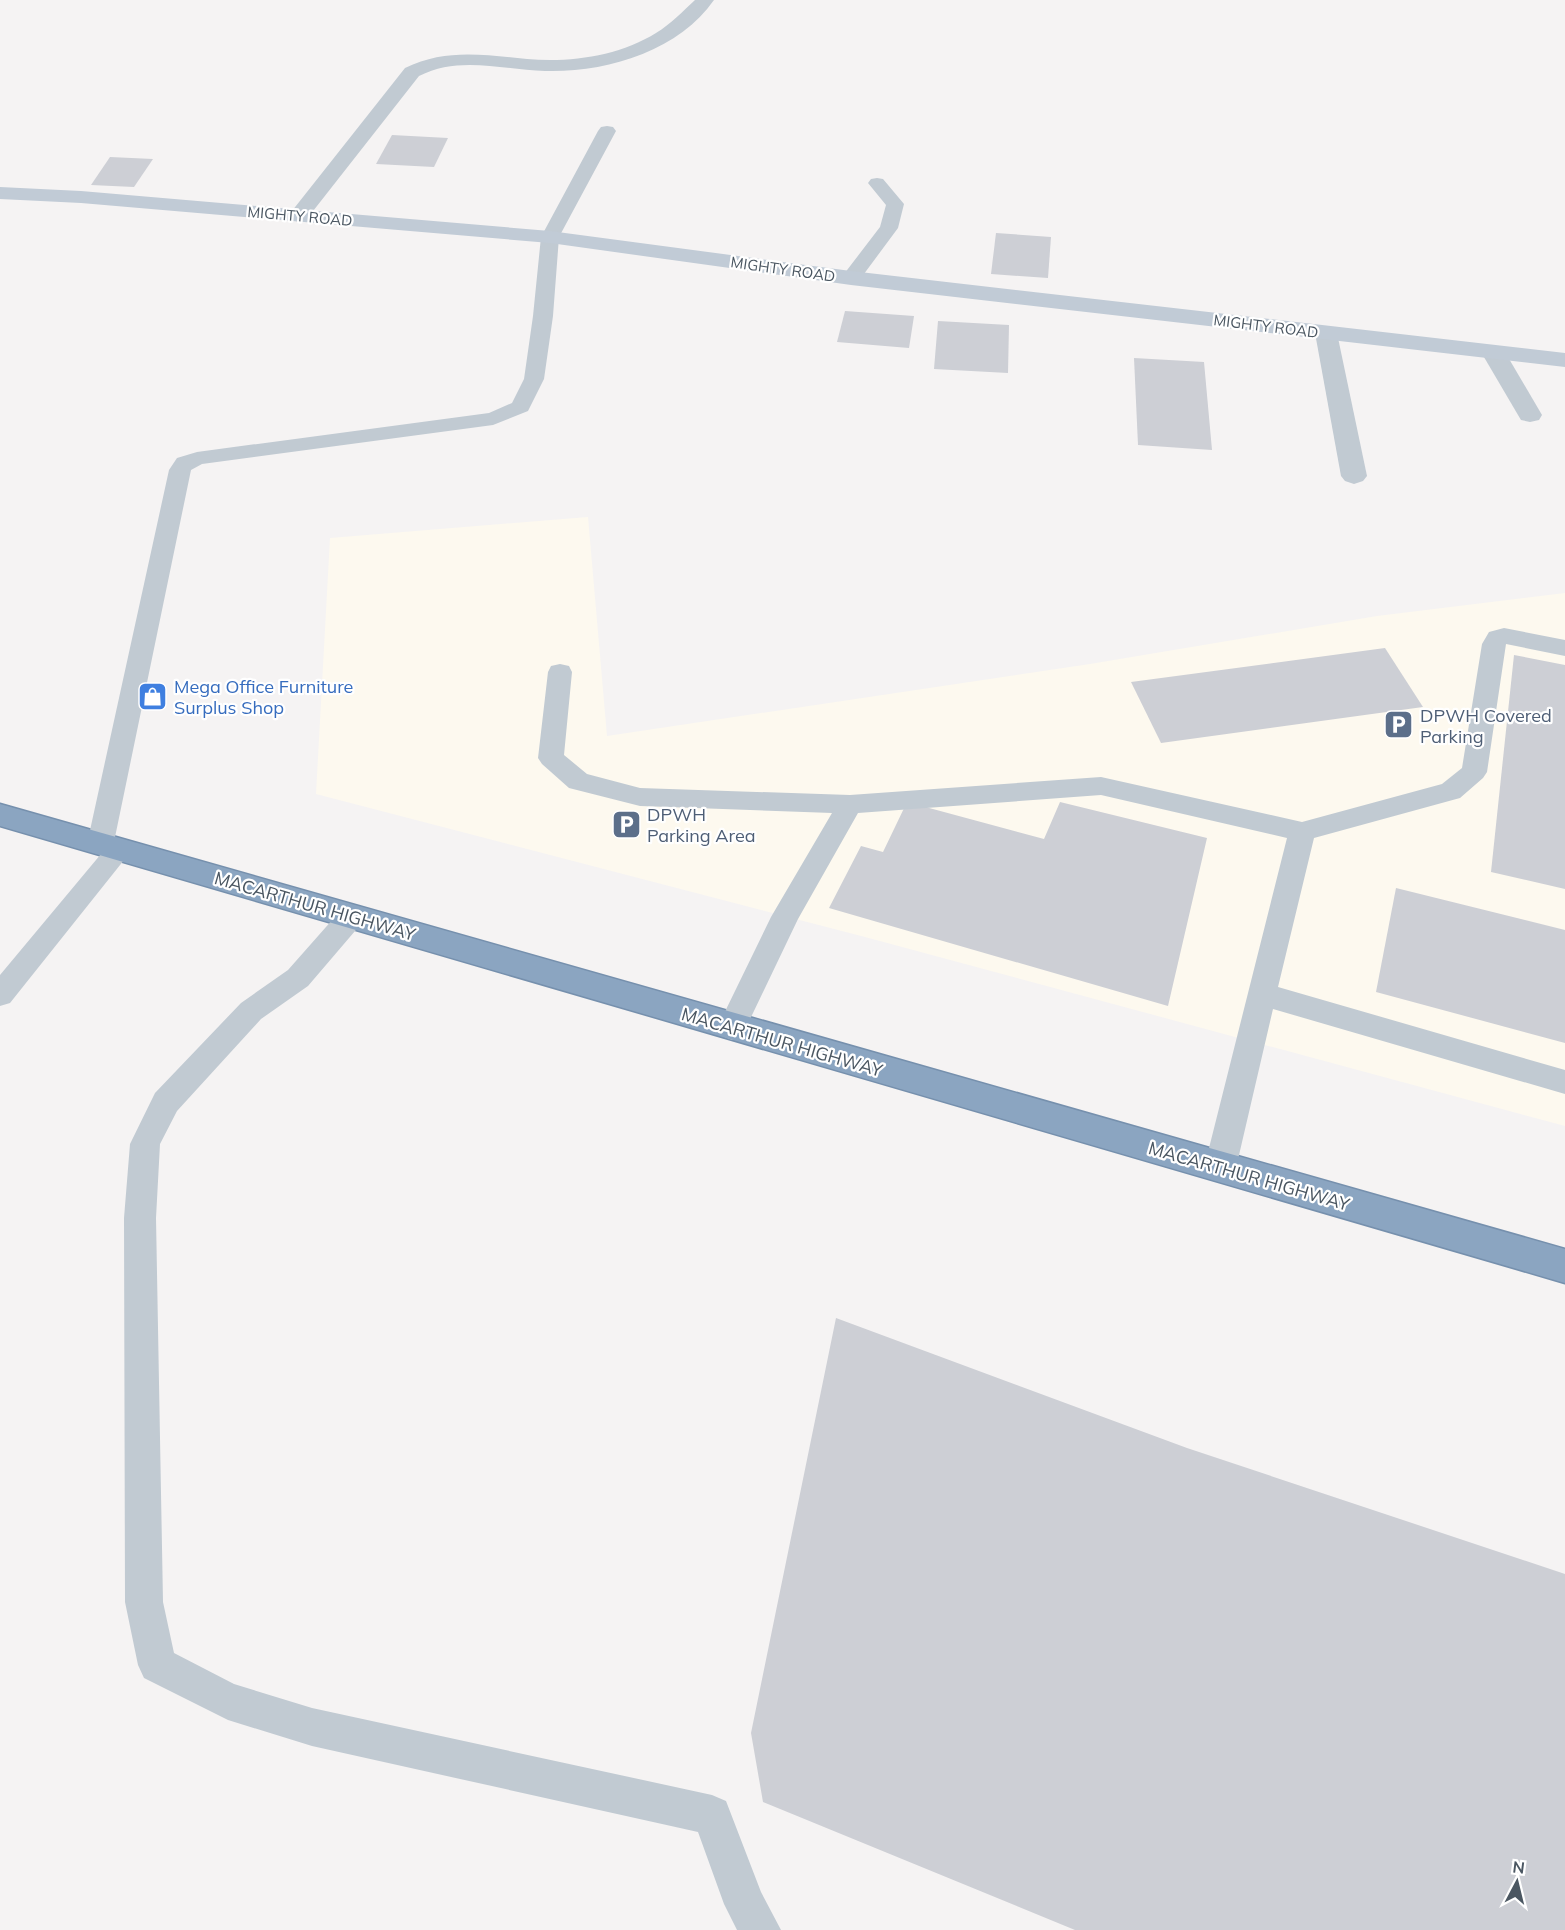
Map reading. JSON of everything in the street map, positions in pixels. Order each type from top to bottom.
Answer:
[{"type":"highway","name":"MACARTHUR HIGHWAY","points":[[0,815],[732,1028],[1565,1266]]},
{"type":"street","points":[[299,216],[412,72],[423,65],[445,59],[565,66],[632,51],[664,36],[705,0]]},
{"type":"street","name":"MIGHTY ROAD","points":[[0,193],[81,197],[550,237],[851,278],[1565,360]]},
{"type":"street","points":[[1326,333],[1353,476]]},
{"type":"street","points":[[1493,352],[1530,416]]},
{"type":"lane","points":[[0,995],[110,847],[180,470],[185,463],[197,458],[493,419],[521,407],[534,379],[550,237],[607,131]]},
{"type":"lane","points":[[851,278],[889,228],[895,204],[877,183]]},
{"type":"lane","points":[[560,672],[550,758],[578,781],[640,797],[850,804],[1101,786],[1302,832],[1451,791],[1474,772],[1494,644],[1497,638],[1504,636],[1565,648]]},
{"type":"lane","points":[[732,1028],[785,917],[850,804]]},
{"type":"lane","points":[[1220,1168],[1302,832]]},
{"type":"lane","points":[[351,917],[298,978],[251,1011],[166,1101],[145,1144],[140,1218],[144,1602],[157,1665],[228,1701],[312,1727],[712,1815],[745,1904],[760,1930]]},
{"type":"lane","points":[[1262,994],[1565,1082]]},
{"type":"shaded area","points":[[588,517],[607,736],[1090,664],[1377,616],[1565,593],[1565,1126],[865,937],[316,794],[330,538]]},
{"type":"building","points":[[392,135],[448,138],[434,167],[376,164]]},
{"type":"building","points":[[110,157],[153,159],[134,187],[91,185]]},
{"type":"building","points":[[996,233],[1051,237],[1048,278],[991,274]]},
{"type":"building","points":[[845,311],[914,316],[909,348],[837,342]]},
{"type":"building","points":[[938,321],[1009,325],[1008,373],[934,369]]},
{"type":"building","points":[[1134,358],[1204,362],[1212,450],[1138,445]]},
{"type":"building","points":[[1385,648],[1423,707],[1161,743],[1131,682]]},
{"type":"building","points":[[1514,655],[1565,665],[1565,889],[1491,872]]},
{"type":"building","points":[[907,802],[1044,839],[1060,802],[1207,838],[1168,1006],[829,908],[861,846],[883,852]]},
{"type":"building","points":[[1396,888],[1565,930],[1565,1043],[1376,992]]},
{"type":"building","points":[[836,1318],[1187,1448],[1565,1574],[1565,1930],[1075,1930],[763,1802],[751,1733]]},
{"type":"place","name":"Mega Office Furniture Surplus Shop","points":[[153,696]]},
{"type":"place","name":"DPWH Covered Parking","points":[[1399,725]]},
{"type":"place","name":"DPWH Parking Area","points":[[626,824]]}]
